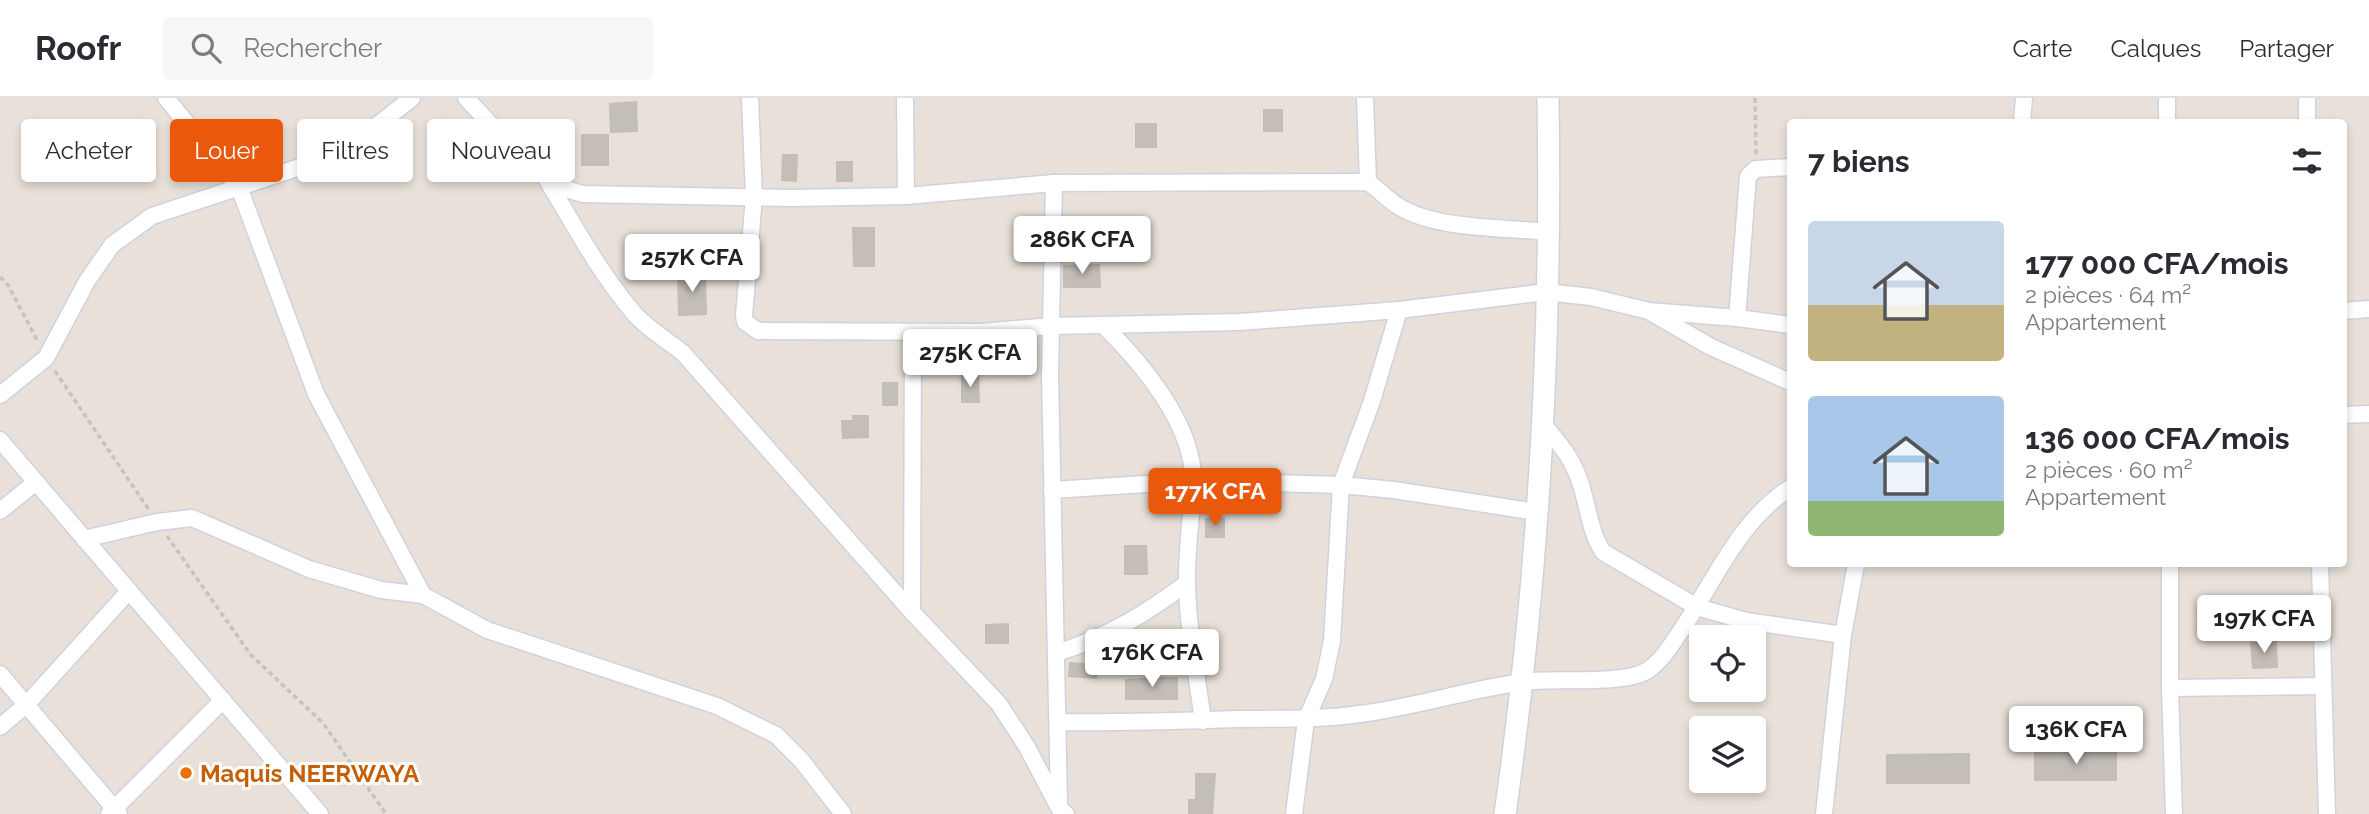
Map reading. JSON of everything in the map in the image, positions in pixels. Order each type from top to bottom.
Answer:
[{"type":"street","points":[[166,98],[239,187],[316,394],[423,595]]},
{"type":"street","points":[[0,395],[46,358],[87,281],[112,245],[152,216],[342,153],[412,98]]},
{"type":"street","points":[[466,98],[487,119]]},
{"type":"street","points":[[750,98],[754,197],[744,315],[745,322],[758,331],[980,332],[1052,326],[1240,322],[1399,310],[1546,292],[1591,297],[1648,311],[1737,318],[1787,326]]},
{"type":"street","points":[[905,98],[906,196]]},
{"type":"street","points":[[1364,98],[1368,182]]},
{"type":"street","points":[[1505,814],[1522,682],[1544,424],[1548,98]]},
{"type":"street","points":[[2022,119],[2024,98]]},
{"type":"street","points":[[2167,98],[2167,119]]},
{"type":"street","points":[[2307,98],[2307,119]]},
{"type":"street","points":[[1737,318],[1745,185],[1748,176],[1756,169],[1787,167]]},
{"type":"street","points":[[548,182],[603,271],[633,313],[683,353],[912,612],[999,704],[1063,811]]},
{"type":"street","points":[[553,182],[559,187],[584,194],[754,197],[906,196],[1054,183],[1368,182],[1398,206],[1422,217],[1547,232]]},
{"type":"street","points":[[1054,183],[1050,374],[1058,722],[1063,811]]},
{"type":"street","points":[[2347,311],[2369,309]]},
{"type":"street","points":[[1294,814],[1298,761],[1306,720],[1324,679],[1332,641],[1341,485],[1373,401],[1399,310]]},
{"type":"street","points":[[1648,311],[1711,347],[1787,381]]},
{"type":"street","points":[[1103,325],[1131,352],[1161,391],[1189,451],[1193,481],[1187,583],[1203,721]]},
{"type":"street","points":[[912,612],[913,333]]},
{"type":"street","points":[[2347,415],[2369,414]]},
{"type":"street","points":[[1544,424],[1565,451],[1577,473],[1596,541],[1603,552],[1697,607],[1746,621],[1843,635]]},
{"type":"street","points":[[0,440],[320,814]]},
{"type":"street","points":[[1052,490],[1193,481],[1341,485],[1394,490],[1537,512]]},
{"type":"street","points":[[0,511],[36,482]]},
{"type":"street","points":[[1058,722],[1146,724],[1306,720],[1418,705],[1522,682],[1623,678],[1644,673],[1661,661],[1697,607],[1721,564],[1744,533],[1787,490]]},
{"type":"street","points":[[84,538],[157,522],[192,518],[309,569],[381,590],[423,595],[487,630],[717,706],[776,735],[802,761],[843,814]]},
{"type":"street","points":[[1824,814],[1843,635],[1855,567]]},
{"type":"street","points":[[2170,567],[2174,814]]},
{"type":"street","points":[[2320,567],[2326,814]]},
{"type":"street","points":[[1057,653],[1089,642],[1138,619],[1187,583]]},
{"type":"street","points":[[0,727],[27,704],[129,591]]},
{"type":"street","points":[[0,674],[114,812],[223,700]]},
{"type":"street","points":[[2170,688],[2323,686]]},
{"type":"path","points":[[1755,98],[1756,169]]},
{"type":"path","points":[[0,277],[8,285],[46,358],[250,654],[323,723],[386,814]]},
{"type":"building","points":[[636,102],[637,131],[611,132],[610,104]]},
{"type":"building","points":[[1264,110],[1282,110],[1282,131],[1264,131]]},
{"type":"building","points":[[1136,124],[1156,124],[1156,147],[1136,147]]},
{"type":"building","points":[[582,135],[608,135],[608,165],[582,165]]},
{"type":"building","points":[[783,155],[797,155],[796,181],[782,180]]},
{"type":"building","points":[[837,162],[852,162],[852,181],[837,181]]},
{"type":"building","points":[[853,228],[874,228],[874,266],[854,266]]},
{"type":"building","points":[[1099,265],[1100,287],[1064,287],[1064,266]]},
{"type":"building","points":[[678,273],[705,273],[706,314],[679,315]]},
{"type":"building","points":[[962,375],[978,375],[979,402],[962,402]]},
{"type":"building","points":[[883,383],[897,383],[897,405],[883,405]]},
{"type":"building","points":[[853,416],[868,416],[868,437],[843,438],[842,421],[853,421]]},
{"type":"building","points":[[1206,519],[1224,519],[1224,537],[1206,537]]},
{"type":"building","points":[[1125,546],[1146,546],[1147,574],[1125,574]]},
{"type":"building","points":[[1008,624],[1008,643],[986,643],[986,625]]},
{"type":"building","points":[[2276,642],[2277,667],[2253,668],[2251,643]]},
{"type":"building","points":[[1070,663],[1097,665],[1096,678],[1069,676]]},
{"type":"building","points":[[1177,678],[1177,699],[1126,699],[1126,680]]},
{"type":"building","points":[[2035,753],[2116,753],[2116,780],[2035,780]]},
{"type":"building","points":[[1969,754],[1969,783],[1887,783],[1887,755]]},
{"type":"building","points":[[1196,774],[1215,774],[1212,814],[1189,814],[1189,800],[1196,800]]},
{"type":"place","name":"Maquis NEERWAYA","points":[[186,773]]}]
